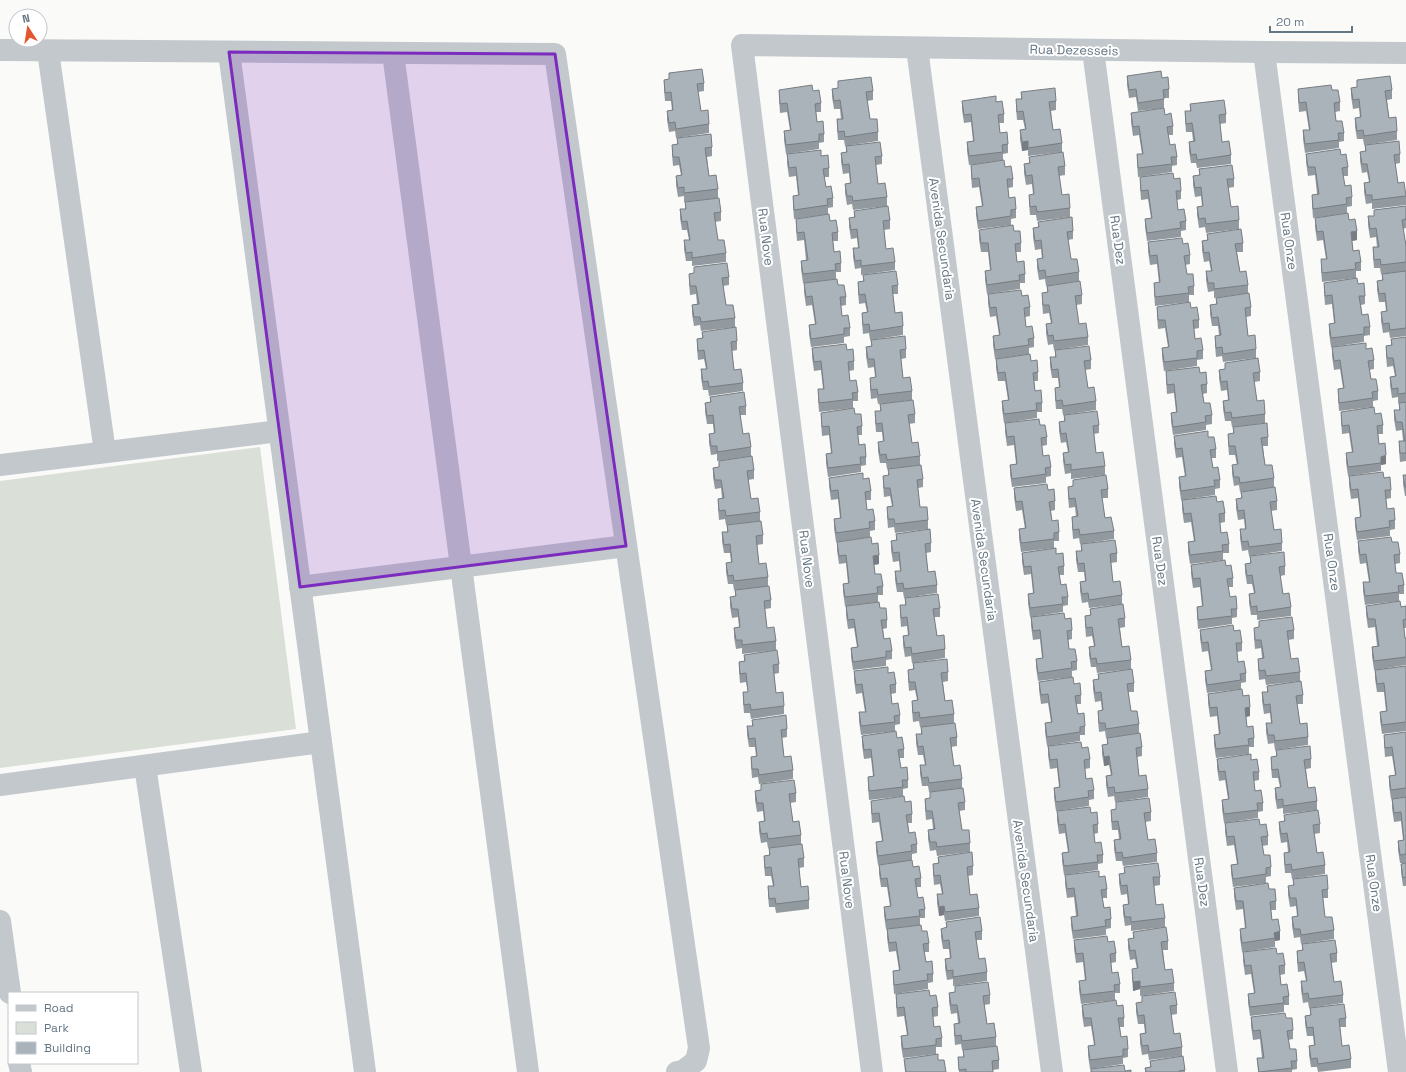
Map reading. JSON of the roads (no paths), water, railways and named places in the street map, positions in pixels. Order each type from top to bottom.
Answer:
[{"type":"street","name":"Rua Dezesseis","points":[[742,45],[1406,53]]},
{"type":"street","name":"Rua Nove","points":[[742,45],[872,1072]]},
{"type":"street","name":"Avenida Secundaria","points":[[917,48],[1052,1072]]},
{"type":"street","points":[[0,50],[555,54],[699,1048],[696,1061],[683,1071],[677,1072]]},
{"type":"street","name":"Rua Dez","points":[[1093,50],[1227,1072]]},
{"type":"street","points":[[48,51],[105,452]]},
{"type":"street","points":[[229,52],[365,1072]]},
{"type":"street","name":"Rua Onze","points":[[1264,52],[1399,1072]]},
{"type":"street","points":[[393,53],[528,1072]]},
{"type":"street","points":[[0,465],[279,431]]},
{"type":"street","points":[[300,587],[626,546]]},
{"type":"street","points":[[0,785],[321,742]]},
{"type":"street","points":[[145,766],[191,1072]]},
{"type":"street","points":[[0,921],[10,992]]}]
